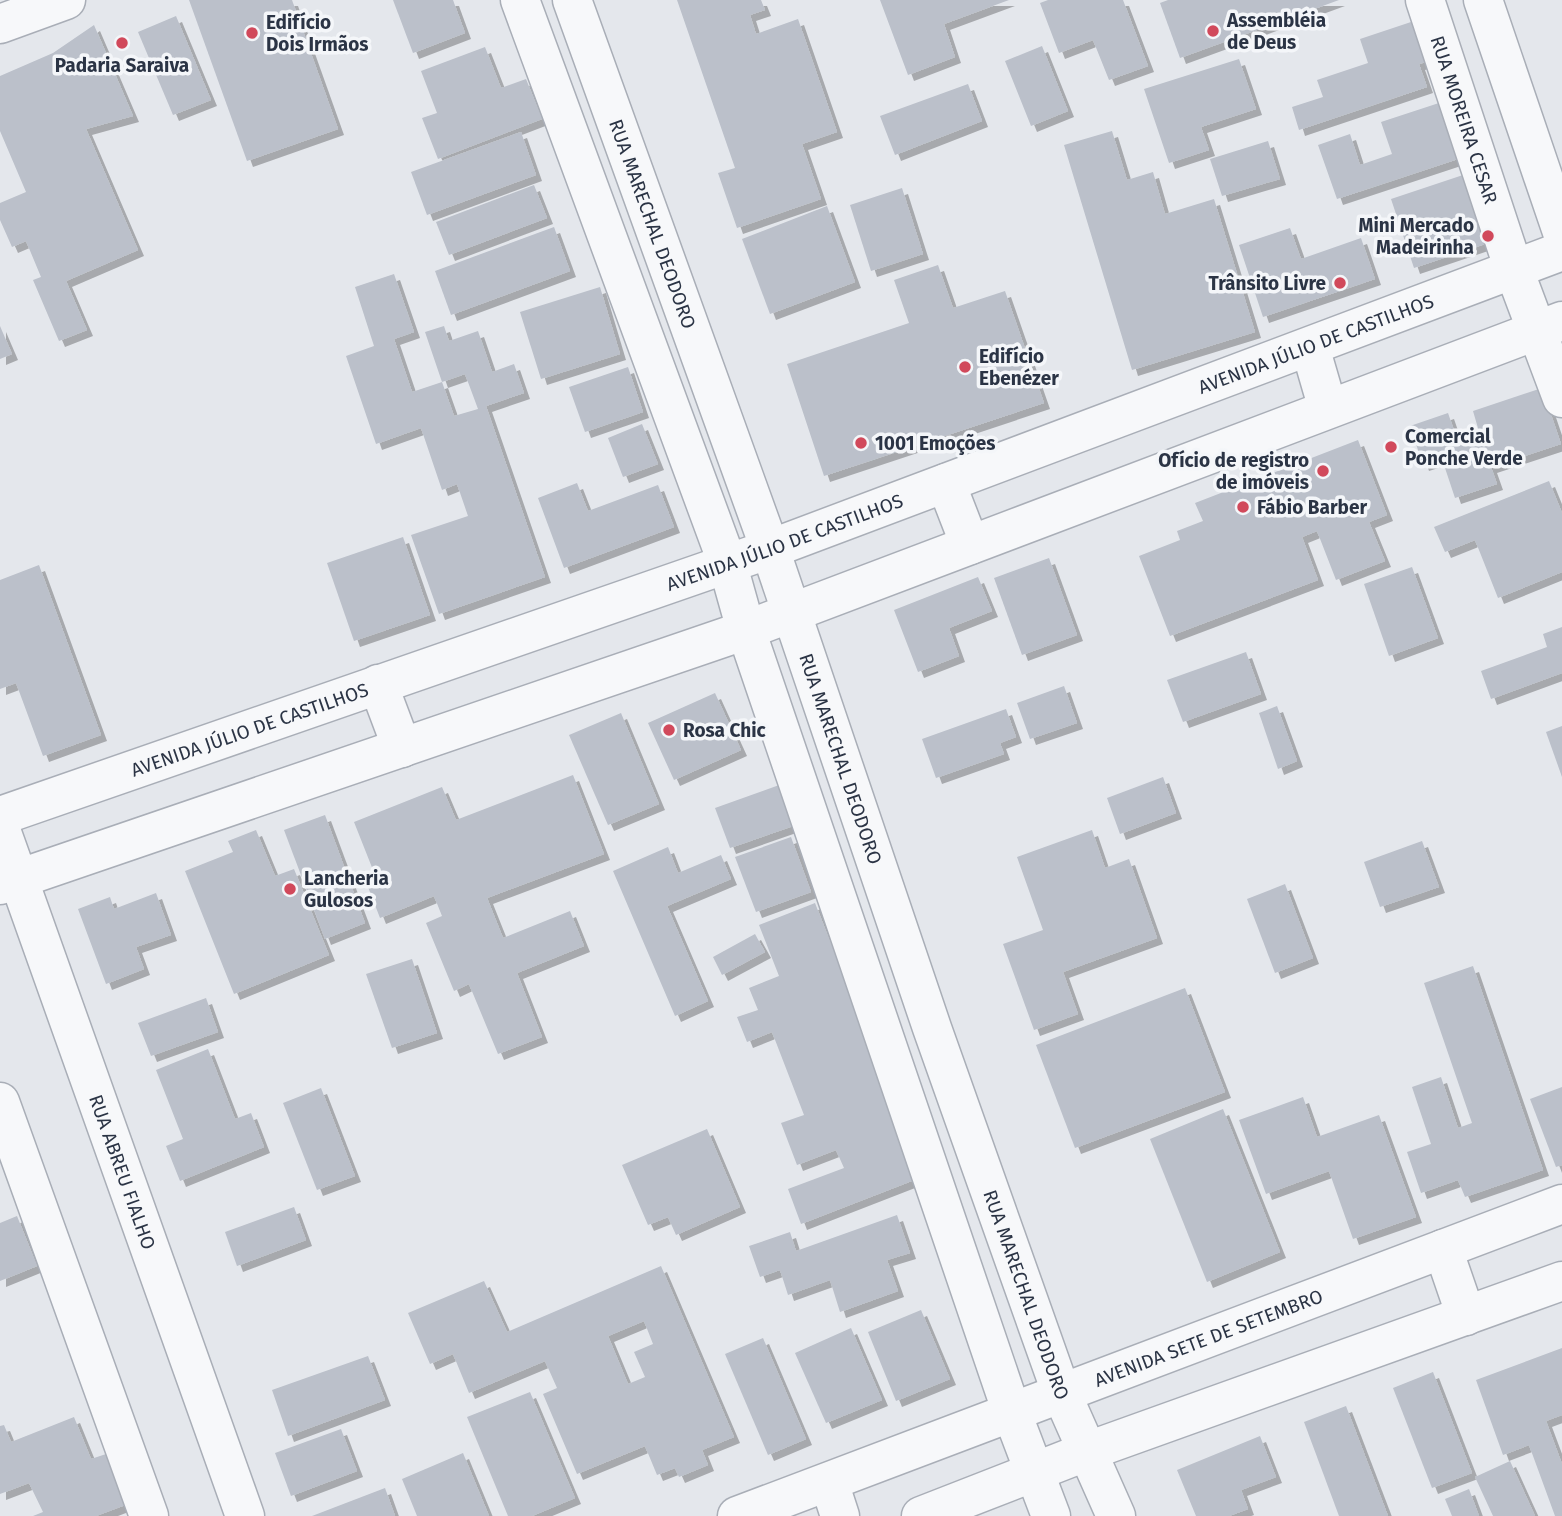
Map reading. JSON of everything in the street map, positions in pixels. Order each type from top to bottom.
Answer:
[{"type":"street","points":[[0,24],[66,0]]},
{"type":"street","points":[[520,0],[727,562],[746,630],[817,840],[1033,1474],[1051,1516]]},
{"type":"street","name":"RUA MARECHAL DEODORO","points":[[572,0],[770,549],[932,1028],[1060,1392],[1116,1516]]},
{"type":"street","name":"RUA MOREIRA CESAR","points":[[1425,0],[1514,270],[1550,325],[1562,398]]},
{"type":"street","points":[[1483,0],[1562,232]]},
{"type":"street","points":[[1452,81],[1505,65]]},
{"type":"street","points":[[597,210],[641,193]]},
{"type":"street","name":"AVENIDA JÚLIO DE CASTILHOS","points":[[0,816],[770,549],[1562,251]]},
{"type":"street","points":[[8,882],[746,630],[1550,325]]},
{"type":"street","points":[[1310,347],[1328,409]]},
{"type":"street","points":[[946,483],[970,545]]},
{"type":"street","points":[[378,684],[402,748]]},
{"type":"street","points":[[817,840],[863,823]]},
{"type":"street","name":"RUA ABREU FIALHO","points":[[0,827],[8,882],[246,1516]]},
{"type":"street","points":[[888,1044],[932,1028]]},
{"type":"street","points":[[0,1102],[149,1516]]},
{"type":"street","name":"AVENIDA SETE DE SETEMBRO","points":[[737,1516],[835,1499],[1060,1392],[1562,1204]]},
{"type":"street","points":[[1443,1249],[1466,1316]]},
{"type":"street","points":[[921,1516],[1088,1451],[1562,1281]]},
{"type":"building","points":[[189,0],[292,0],[338,129],[247,161]]},
{"type":"building","points":[[393,0],[453,0],[465,33],[413,53]]},
{"type":"building","points":[[677,0],[761,0],[765,10],[750,15],[756,34],[798,19],[837,132],[802,144],[821,199],[737,228],[718,173],[735,168]]},
{"type":"building","points":[[880,0],[1009,0],[944,24],[955,57],[908,75]]},
{"type":"building","points":[[1048,0],[1123,0],[1148,66],[1109,80],[1093,40],[1059,53],[1040,3]]},
{"type":"building","name":"Assembléia de Deus","points":[[1168,0],[1339,0],[1180,58],[1160,3]]},
{"type":"building","points":[[176,16],[211,100],[173,115],[138,32]]},
{"type":"building","points":[[1420,19],[1433,60],[1419,64],[1427,87],[1299,130],[1292,107],[1323,97],[1317,80],[1368,63],[1360,39]]},
{"type":"building","points":[[94,25],[133,116],[86,129],[138,250],[66,281],[87,330],[59,341],[33,280],[41,277],[26,241],[12,247],[0,220],[0,203],[26,192],[0,131],[0,76],[53,53]]},
{"type":"building","points":[[1042,46],[1068,111],[1031,126],[1005,61]]},
{"type":"building","points":[[485,47],[501,88],[526,79],[542,119],[438,159],[422,118],[437,113],[421,71]]},
{"type":"building","points":[[1239,59],[1256,109],[1201,127],[1209,150],[1169,163],[1144,89]]},
{"type":"building","points":[[968,84],[982,121],[895,155],[880,116]]},
{"type":"building","points":[[1442,102],[1461,158],[1337,199],[1318,145],[1350,134],[1360,165],[1392,154],[1381,122]]},
{"type":"building","points":[[1112,131],[1127,180],[1153,172],[1165,214],[1214,199],[1255,332],[1132,370],[1064,145]]},
{"type":"building","points":[[521,132],[536,175],[427,215],[411,172]]},
{"type":"building","points":[[1268,141],[1280,179],[1222,196],[1210,159]]},
{"type":"building","points":[[1475,171],[1497,240],[1414,268],[1391,199]]},
{"type":"building","points":[[534,185],[547,218],[449,255],[436,222]]},
{"type":"building","points":[[902,188],[923,254],[871,271],[850,205]]},
{"type":"building","points":[[827,206],[855,282],[770,314],[742,239]]},
{"type":"building","points":[[554,227],[570,271],[451,315],[435,271]]},
{"type":"building","points":[[1290,228],[1301,259],[1361,238],[1375,279],[1263,317],[1239,245]]},
{"type":"building","points":[[938,265],[953,308],[1005,291],[1044,403],[824,476],[787,364],[909,323],[894,280]]},
{"type":"building","points":[[394,274],[414,332],[394,339],[412,392],[442,382],[425,332],[444,326],[449,341],[478,331],[492,372],[514,364],[524,393],[486,406],[545,577],[439,614],[411,535],[468,516],[457,484],[442,490],[421,428],[376,444],[346,356],[374,346],[355,287]],"holes":[[[465,374],[478,409],[454,416],[442,382]]]},
{"type":"building","points":[[600,287],[620,354],[541,379],[520,312]]},
{"type":"building","points":[[0,326],[12,354],[0,359]]},
{"type":"building","points":[[628,367],[643,412],[585,432],[569,387]]},
{"type":"building","points":[[1542,388],[1561,444],[1491,467],[1497,484],[1455,498],[1442,459],[1423,465],[1410,426],[1448,413],[1458,442],[1480,435],[1473,411]]},
{"type":"building","points":[[642,424],[658,464],[623,477],[608,438]]},
{"type":"building","points":[[1358,440],[1387,515],[1369,522],[1385,561],[1336,580],[1317,531],[1302,537],[1318,580],[1170,636],[1139,556],[1180,540],[1177,531],[1203,521],[1195,503]]},
{"type":"building","points":[[1549,481],[1562,513],[1562,572],[1498,598],[1475,540],[1445,552],[1434,527]]},
{"type":"building","points":[[577,483],[588,511],[658,485],[674,527],[564,568],[538,498]]},
{"type":"building","points":[[403,537],[430,615],[354,641],[327,563]]},
{"type":"building","points":[[1049,558],[1077,635],[1022,655],[994,578]]},
{"type":"building","points":[[39,565],[101,735],[43,756],[16,683],[0,689],[0,580]]},
{"type":"building","points":[[1412,567],[1438,638],[1389,656],[1364,584]]},
{"type":"building","points":[[978,577],[992,611],[949,628],[959,656],[918,672],[894,610]]},
{"type":"building","points":[[1562,627],[1562,673],[1491,699],[1481,671],[1547,647],[1543,634]]},
{"type":"building","points":[[1246,652],[1261,694],[1183,722],[1167,680]]},
{"type":"building","points":[[1064,686],[1077,723],[1030,739],[1017,703]]},
{"type":"building","points":[[715,693],[741,750],[674,780],[648,723]]},
{"type":"building","points":[[1277,706],[1297,761],[1278,769],[1259,713]]},
{"type":"building","points":[[1006,709],[1016,737],[1000,743],[1004,754],[936,778],[922,739]]},
{"type":"building","points":[[621,713],[659,804],[608,825],[569,735]]},
{"type":"building","points":[[1562,726],[1562,777],[1546,732]]},
{"type":"building","points":[[573,775],[604,854],[487,898],[503,938],[570,911],[584,946],[517,973],[542,1037],[498,1054],[469,984],[454,991],[426,923],[442,916],[434,896],[380,918],[363,874],[373,870],[354,822],[442,787],[456,820]]},
{"type":"building","points":[[1163,777],[1176,813],[1120,834],[1107,798]]},
{"type":"building","points":[[782,784],[796,825],[730,848],[715,808]]},
{"type":"building","points":[[325,815],[365,923],[325,939],[284,830]]},
{"type":"building","points":[[256,830],[275,876],[294,869],[329,955],[234,994],[185,871],[233,852],[228,841]]},
{"type":"building","points":[[1092,830],[1105,868],[1129,859],[1157,938],[1063,972],[1078,1014],[1034,1030],[1003,944],[1043,930],[1017,857]]},
{"type":"building","points":[[791,837],[811,892],[756,912],[735,857]]},
{"type":"building","points":[[1422,841],[1439,887],[1380,907],[1364,862]]},
{"type":"building","points":[[668,847],[678,873],[721,855],[731,879],[667,906],[708,1001],[675,1016],[613,871]]},
{"type":"building","points":[[1285,884],[1313,958],[1275,973],[1247,899]]},
{"type":"building","points":[[156,893],[171,935],[136,947],[144,969],[106,984],[78,909],[110,897],[114,909]]},
{"type":"building","points":[[815,903],[922,1177],[801,1224],[788,1189],[844,1168],[836,1150],[797,1165],[781,1123],[804,1115],[772,1032],[747,1042],[737,1017],[758,1010],[749,988],[779,976],[759,925]]},
{"type":"building","points":[[755,934],[765,952],[722,975],[713,957]]},
{"type":"building","points":[[412,959],[437,1033],[392,1048],[366,974]]},
{"type":"building","points":[[1473,966],[1543,1170],[1465,1197],[1458,1180],[1421,1193],[1407,1152],[1431,1144],[1412,1087],[1441,1077],[1458,1128],[1472,1123],[1424,983]]},
{"type":"building","points":[[1185,988],[1225,1092],[1075,1148],[1036,1045]]},
{"type":"building","points":[[206,998],[218,1032],[151,1056],[138,1023]]},
{"type":"building","points":[[208,1049],[235,1119],[251,1113],[264,1147],[180,1181],[166,1146],[183,1139],[156,1070]]},
{"type":"building","points":[[1562,1087],[1562,1165],[1556,1167],[1530,1099]]},
{"type":"building","points":[[321,1088],[355,1176],[317,1190],[283,1103]]},
{"type":"building","points":[[1303,1097],[1317,1137],[1379,1115],[1416,1217],[1353,1239],[1329,1171],[1266,1194],[1239,1120]]},
{"type":"building","points":[[1223,1109],[1280,1252],[1207,1282],[1150,1139]]},
{"type":"building","points":[[707,1129],[740,1207],[676,1235],[668,1217],[648,1225],[622,1165]]},
{"type":"building","points":[[294,1207],[306,1240],[237,1266],[225,1232]]},
{"type":"building","points":[[897,1215],[910,1253],[887,1260],[898,1291],[840,1312],[830,1280],[788,1295],[780,1270],[760,1277],[749,1246],[790,1232],[796,1251]]},
{"type":"building","points":[[17,1216],[37,1266],[0,1281],[0,1223]]},
{"type":"building","points":[[661,1266],[734,1437],[702,1450],[708,1465],[679,1477],[675,1468],[657,1475],[645,1446],[577,1474],[543,1394],[557,1388],[545,1361],[469,1393],[453,1354],[430,1364],[408,1313],[484,1281],[507,1332]],"holes":[[[644,1321],[653,1344],[634,1352],[645,1377],[628,1384],[608,1336]]]},
{"type":"building","points":[[921,1310],[950,1379],[896,1401],[868,1332]]},
{"type":"building","points":[[851,1328],[882,1400],[826,1423],[795,1353]]},
{"type":"building","points":[[763,1338],[806,1439],[768,1455],[725,1354]]},
{"type":"building","points":[[1562,1348],[1562,1415],[1546,1421],[1562,1464],[1562,1516],[1555,1516],[1529,1445],[1503,1455],[1476,1380]]},
{"type":"building","points":[[368,1356],[385,1400],[288,1436],[272,1390]]},
{"type":"building","points":[[1433,1372],[1472,1473],[1432,1488],[1393,1388]]},
{"type":"building","points":[[530,1392],[575,1498],[532,1516],[508,1516],[467,1417]]},
{"type":"building","points":[[1346,1406],[1388,1516],[1339,1516],[1304,1422]]},
{"type":"building","points":[[74,1417],[91,1459],[109,1453],[128,1504],[96,1516],[33,1516],[43,1512],[29,1483],[0,1494],[0,1426],[4,1425],[11,1442]]},
{"type":"building","points":[[341,1429],[357,1471],[291,1496],[275,1453]]},
{"type":"building","points":[[1260,1436],[1276,1477],[1241,1490],[1248,1509],[1229,1516],[1196,1516],[1177,1470]]},
{"type":"building","points":[[463,1453],[489,1516],[417,1516],[402,1479]]},
{"type":"building","points":[[1510,1461],[1535,1516],[1493,1516],[1475,1477]]},
{"type":"building","points":[[385,1488],[395,1516],[312,1516]]},
{"type":"building","points":[[1469,1489],[1479,1516],[1452,1516],[1445,1499]]},
{"type":"place","name":"Assembléia de Deus","points":[[1213,31]]},
{"type":"place","name":"Edifício Dois Irmãos","points":[[252,33]]},
{"type":"place","name":"Padaria Saraiva","points":[[122,43]]},
{"type":"place","name":"Mini Mercado Madeirinha","points":[[1488,236]]},
{"type":"place","name":"Trânsito Livre","points":[[1340,283]]},
{"type":"place","name":"Edifício Ebenézer","points":[[965,367]]},
{"type":"place","name":"1001 Emoções","points":[[861,443]]},
{"type":"place","name":"Comercial Ponche Verde","points":[[1391,447]]},
{"type":"place","name":"Ofício de registro de imóveis","points":[[1323,471]]},
{"type":"place","name":"Fábio Barber","points":[[1243,507]]},
{"type":"place","name":"Rosa Chic","points":[[669,730]]},
{"type":"place","name":"Lancheria Gulosos","points":[[290,889]]}]
